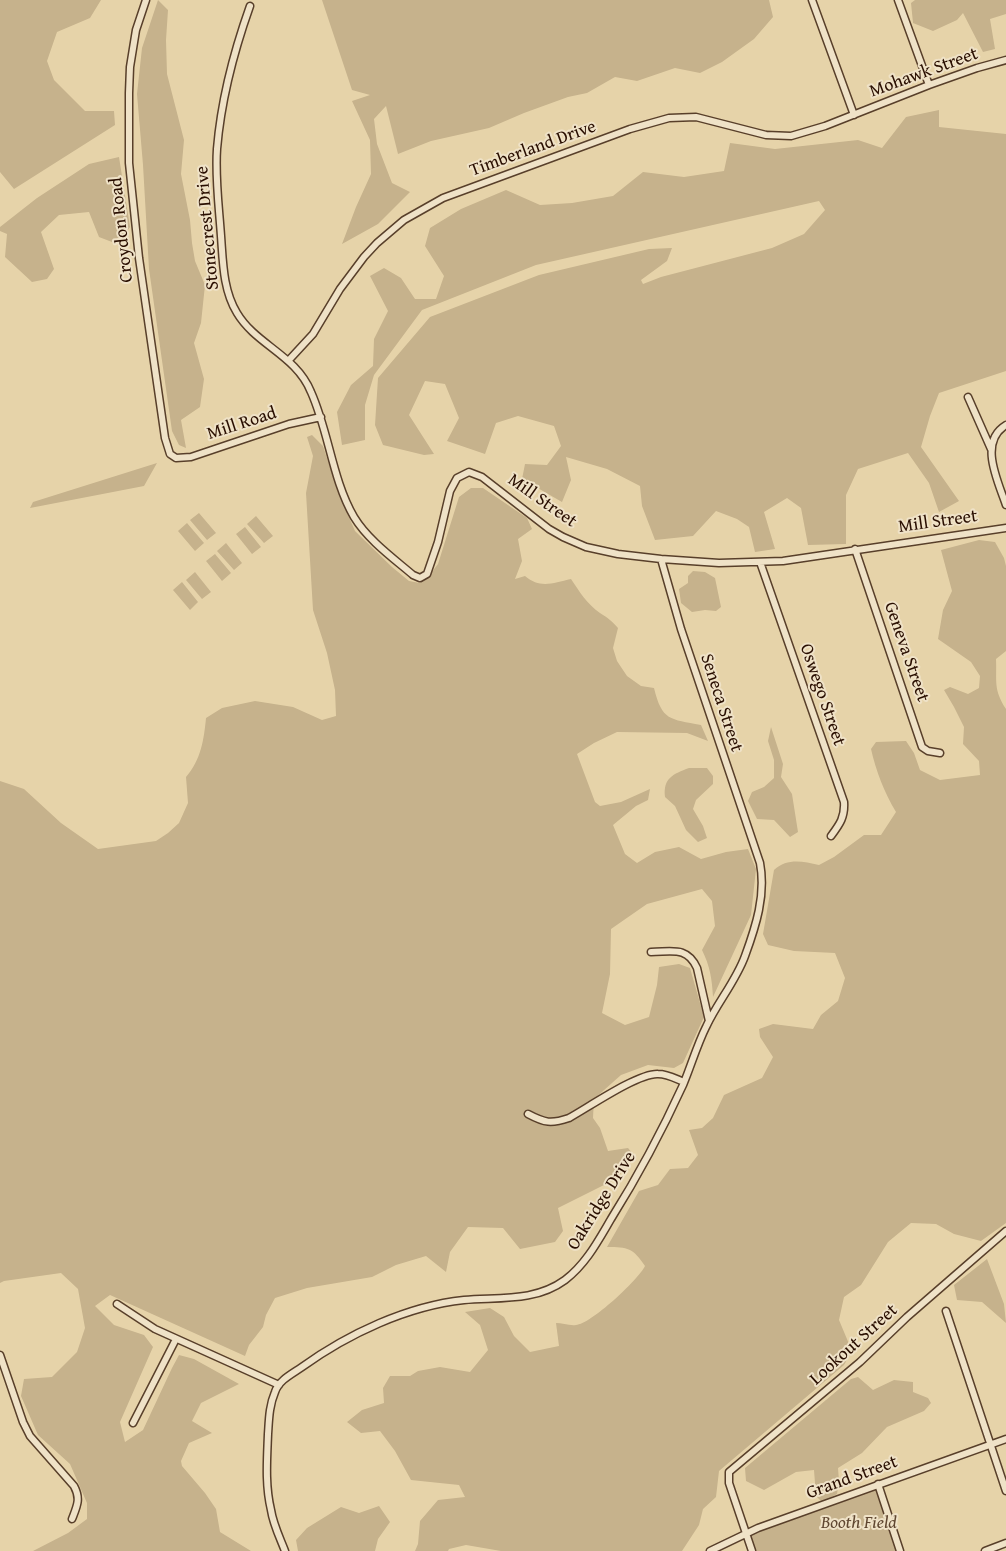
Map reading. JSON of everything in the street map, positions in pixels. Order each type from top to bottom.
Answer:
[{"type":"street","name":"Croydon Road","points":[[146,0],[136,30],[130,67],[128,93],[129,163],[140,267],[166,438],[172,456]]},
{"type":"street","points":[[812,0],[854,115]]},
{"type":"street","points":[[898,0],[929,86]]},
{"type":"street","name":"Stonecrest Drive","points":[[250,6],[226,89],[217,151],[218,186],[228,295],[238,316],[252,331],[289,360],[305,380],[321,417]]},
{"type":"street","name":"Mohawk Street","points":[[854,115],[929,86],[1006,60]]},
{"type":"street","name":"Timberland Drive","points":[[289,360],[313,334],[340,290],[364,257],[377,243],[404,220],[442,198],[630,129],[669,118],[683,116],[709,119],[754,132],[791,136],[854,115]]},
{"type":"street","points":[[968,397],[991,449],[1006,505]]},
{"type":"street","name":"Mill Road","points":[[172,456],[181,458],[191,457],[289,424],[321,417]]},
{"type":"street","name":"Mill Street","points":[[321,417],[340,484],[354,517],[391,557],[413,575],[420,578],[427,574],[431,566],[455,480],[469,472],[482,477],[549,529],[563,537],[586,547],[618,554],[661,559],[719,563],[760,562],[816,557],[855,549],[1006,528]]},
{"type":"street","points":[[991,449],[997,433],[1006,425]]},
{"type":"street","name":"Geneva Street","points":[[855,549],[922,747],[928,751],[940,753]]},
{"type":"street","name":"Seneca Street","points":[[661,559],[681,629],[757,855]]},
{"type":"street","name":"Oswego Street","points":[[760,562],[844,802],[845,813],[841,823],[831,836]]},
{"type":"street","name":"Oakridge Drive","points":[[278,1385],[309,1361],[382,1322],[419,1310],[456,1302],[525,1297],[566,1280],[584,1261],[632,1185],[661,1132],[709,1021],[741,965],[754,930],[761,899],[763,885],[757,855]]},
{"type":"street","points":[[652,952],[676,951],[686,953],[694,960],[709,1021]]},
{"type":"street","points":[[528,1114],[541,1121],[558,1122],[569,1118],[634,1081],[656,1073],[672,1076],[684,1082]]},
{"type":"street","name":"Lookout Street","points":[[746,1534],[730,1483],[729,1472],[838,1380],[1006,1231]]},
{"type":"street","points":[[117,1304],[155,1330],[278,1385],[270,1410],[266,1472],[271,1511],[284,1551]]},
{"type":"street","points":[[946,1311],[1006,1491]]},
{"type":"street","points":[[133,1423],[176,1339]]},
{"type":"street","points":[[0,1355],[23,1422],[30,1436],[74,1486],[78,1494],[78,1503],[72,1520]]},
{"type":"street","name":"Grand Street","points":[[710,1551],[746,1534],[1006,1438]]},
{"type":"street","points":[[878,1484],[900,1551]]},
{"type":"street","points":[[746,1534],[752,1551]]},
{"type":"street","points":[[985,1551],[1006,1543]]},
{"type":"green space","points":[[0,0],[101,0],[90,18],[57,32],[47,61],[54,80],[85,111],[114,111],[115,125],[14,189],[0,172]]},
{"type":"green space","points":[[158,0],[168,10],[166,40],[167,74],[184,140],[181,174],[190,220],[195,261],[205,285],[201,323],[194,343],[204,379],[200,407],[181,420],[186,448],[179,445],[172,431],[149,269],[137,94],[142,48]]},
{"type":"green space","points":[[322,0],[769,0],[773,17],[754,39],[722,62],[700,73],[675,68],[637,81],[615,77],[587,93],[568,97],[489,128],[431,141],[398,154],[386,106],[374,119],[377,144],[392,183],[410,192],[378,224],[342,244],[371,174],[370,140],[352,101],[370,95],[352,90]]},
{"type":"green space","points":[[915,0],[1006,0],[1006,14],[990,19],[995,49],[983,52],[963,13],[957,20],[933,31],[913,23],[911,3]]},
{"type":"green space","points":[[939,110],[939,127],[1006,134],[1006,371],[939,393],[921,447],[959,501],[939,512],[929,483],[908,453],[858,469],[846,495],[846,544],[808,545],[801,508],[787,498],[764,512],[775,549],[755,552],[749,527],[737,519],[716,511],[693,536],[655,540],[642,506],[640,486],[607,469],[566,457],[571,480],[562,502],[522,479],[525,464],[547,465],[561,446],[554,426],[518,416],[496,423],[485,454],[447,441],[459,418],[445,384],[425,381],[409,415],[434,454],[424,455],[383,445],[375,425],[378,378],[430,317],[539,275],[649,249],[672,248],[667,261],[641,280],[643,284],[661,277],[772,248],[804,234],[825,210],[819,201],[536,265],[422,310],[374,375],[365,405],[365,440],[342,445],[337,412],[351,385],[373,366],[374,339],[388,311],[370,276],[384,268],[401,278],[415,299],[436,299],[444,276],[425,246],[430,228],[461,209],[506,190],[540,205],[572,203],[613,196],[643,172],[684,177],[724,171],[730,143],[775,149],[858,140],[882,148],[906,117]]},
{"type":"green space","points":[[119,157],[130,227],[125,234],[112,242],[99,237],[89,212],[59,215],[41,232],[54,269],[47,279],[32,282],[5,257],[7,234],[0,231],[0,227],[37,198],[89,164]]},
{"type":"green space","points":[[312,435],[323,446],[338,492],[355,531],[409,581],[420,583],[428,577],[438,564],[459,497],[471,488],[483,488],[527,518],[532,529],[518,539],[522,561],[515,579],[525,576],[536,583],[547,584],[571,579],[591,606],[618,628],[613,648],[617,661],[627,676],[641,686],[654,688],[660,707],[669,717],[701,725],[708,741],[687,733],[617,732],[594,743],[577,754],[595,802],[600,806],[621,802],[650,789],[648,800],[636,806],[613,825],[625,854],[637,863],[655,852],[679,847],[701,859],[726,852],[748,849],[756,869],[751,915],[713,997],[710,973],[702,950],[715,926],[712,901],[702,889],[647,904],[611,929],[610,974],[602,1013],[625,1025],[649,1017],[657,985],[659,967],[679,964],[690,968],[704,1017],[683,1063],[674,1068],[648,1065],[621,1075],[594,1099],[593,1118],[600,1128],[608,1151],[628,1148],[633,1154],[618,1178],[558,1208],[563,1231],[555,1242],[520,1249],[503,1228],[468,1227],[450,1252],[446,1272],[426,1256],[396,1265],[372,1277],[307,1288],[275,1298],[266,1315],[263,1327],[249,1345],[245,1356],[110,1295],[95,1306],[114,1325],[144,1335],[153,1347],[120,1422],[125,1442],[143,1430],[179,1355],[194,1359],[239,1384],[201,1403],[192,1421],[212,1433],[189,1443],[181,1461],[182,1466],[216,1509],[220,1532],[251,1551],[33,1551],[68,1533],[87,1519],[87,1503],[70,1464],[38,1435],[21,1396],[24,1379],[52,1377],[77,1352],[85,1328],[78,1289],[61,1273],[0,1283],[0,781],[24,789],[61,823],[98,849],[156,841],[179,823],[188,803],[186,777],[198,756],[203,741],[206,718],[222,708],[255,701],[293,707],[322,720],[336,716],[335,690],[327,653],[313,610],[306,493],[313,456],[307,437]]},
{"type":"green space","points":[[157,463],[144,486],[30,508],[33,502]]},
{"type":"green space","points":[[199,513],[216,533],[207,540],[190,520]]},
{"type":"green space","points":[[256,516],[273,536],[264,543],[247,524]]},
{"type":"green space","points":[[187,523],[204,543],[195,551],[178,531]]},
{"type":"green space","points":[[245,527],[261,547],[252,554],[236,534]]},
{"type":"green space","points":[[979,540],[995,542],[1004,558],[1006,566],[1006,651],[996,659],[996,679],[999,696],[1006,709],[1006,1223],[981,1241],[954,1234],[936,1224],[911,1223],[888,1242],[861,1285],[844,1297],[839,1320],[852,1351],[844,1365],[719,1471],[716,1497],[703,1509],[699,1525],[682,1551],[501,1551],[466,1545],[449,1549],[448,1551],[415,1551],[418,1544],[420,1521],[438,1500],[465,1497],[459,1485],[411,1480],[395,1451],[380,1431],[361,1433],[347,1422],[362,1410],[384,1403],[383,1388],[390,1376],[410,1376],[418,1371],[440,1367],[470,1372],[488,1350],[480,1325],[465,1312],[490,1308],[504,1317],[514,1336],[530,1352],[559,1346],[556,1323],[576,1325],[583,1323],[603,1310],[641,1273],[645,1266],[637,1255],[625,1248],[607,1247],[639,1191],[658,1185],[670,1169],[688,1168],[698,1155],[689,1130],[702,1128],[713,1118],[724,1095],[762,1078],[773,1057],[760,1037],[759,1029],[773,1024],[813,1029],[821,1015],[838,1001],[845,978],[835,953],[794,951],[768,945],[763,934],[774,870],[779,866],[795,861],[819,865],[834,857],[864,835],[881,835],[896,812],[884,789],[875,765],[871,749],[876,742],[906,741],[914,753],[920,770],[940,780],[980,775],[979,761],[963,744],[964,727],[944,690],[950,687],[968,694],[979,688],[980,676],[971,662],[938,639],[943,610],[952,591],[941,550]]},
{"type":"green space","points":[[226,543],[242,563],[234,570],[217,551]]},
{"type":"green space","points":[[215,554],[231,573],[222,581],[206,561]]},
{"type":"green space","points":[[693,571],[705,572],[715,578],[721,607],[716,611],[692,612],[681,603],[679,589],[688,583],[688,576]]},
{"type":"green space","points":[[195,572],[211,592],[202,599],[186,580]]},
{"type":"green space","points":[[182,582],[198,602],[190,610],[173,590]]},
{"type":"green space","points":[[771,727],[783,764],[781,777],[792,794],[798,832],[790,837],[774,820],[757,819],[748,801],[752,792],[764,787],[774,778],[774,760],[768,741]]},
{"type":"green space","points":[[689,768],[707,768],[713,776],[713,784],[696,800],[693,809],[703,826],[707,838],[698,842],[686,830],[675,806],[665,797],[667,781],[678,772]]},
{"type":"green space","points":[[987,1259],[1004,1304],[1006,1323],[982,1302],[957,1300],[954,1285]]},
{"type":"green space","points":[[858,1377],[873,1390],[894,1380],[913,1382],[913,1392],[928,1398],[931,1403],[924,1411],[887,1427],[862,1453],[838,1468],[837,1494],[822,1502],[816,1496],[814,1470],[796,1472],[764,1490],[746,1481],[745,1468],[851,1379]]},
{"type":"green space","name":"Booth Field","points":[[876,1488],[898,1551],[755,1551],[749,1534]]},
{"type":"green space","points":[[379,1506],[390,1522],[378,1539],[375,1551],[298,1551],[296,1540],[307,1528],[341,1507],[359,1513]]}]
